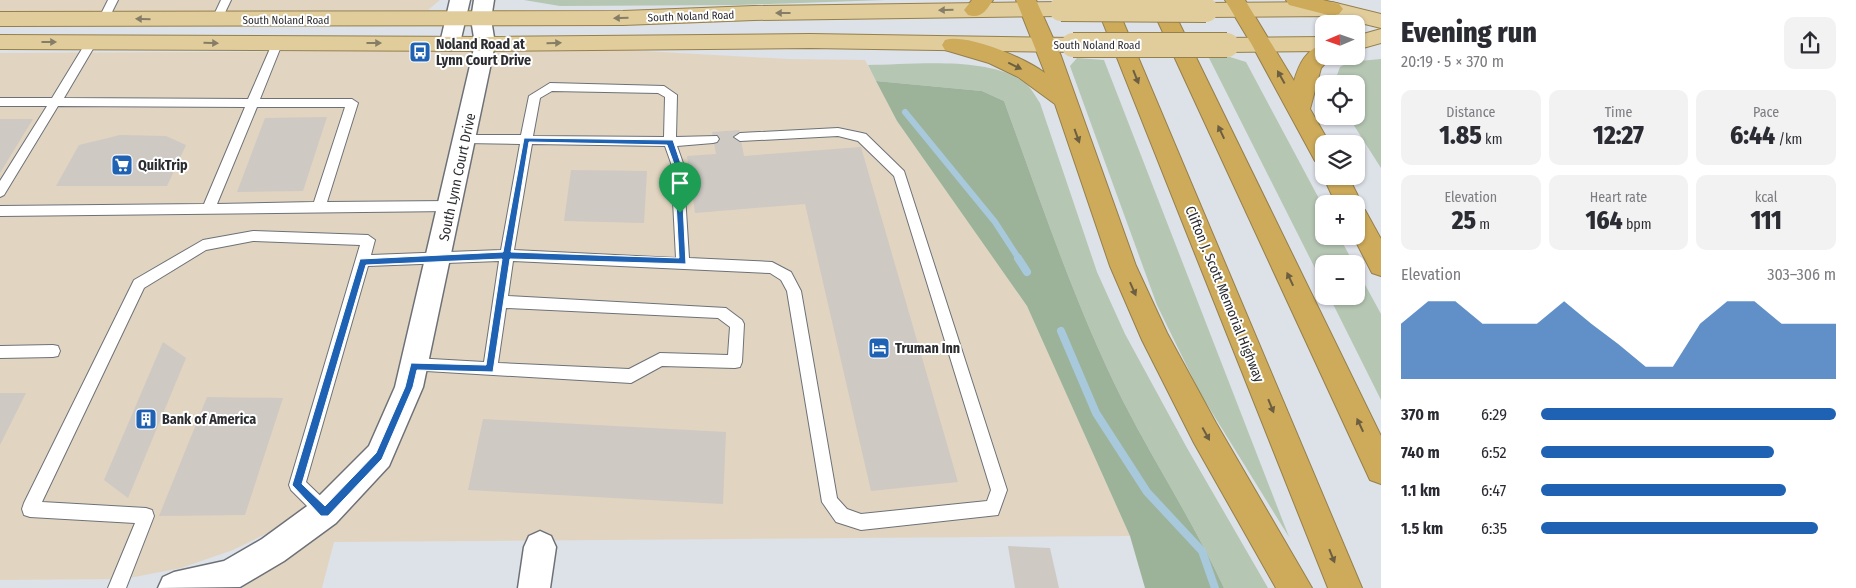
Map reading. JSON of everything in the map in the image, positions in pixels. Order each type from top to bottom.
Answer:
[{"type":"highway","name":"Clifton J. Scott Memorial Highway","points":[[1104,0],[1345,588]]},
{"type":"highway","points":[[1158,0],[1381,470]]},
{"type":"highway","points":[[1296,0],[1332,9]]},
{"type":"highway","points":[[1028,4],[1045,45],[1123,266],[1156,340],[1205,432],[1295,588]]},
{"type":"highway","points":[[1238,4],[1315,139]]},
{"type":"highway","points":[[953,45],[997,57],[1026,71],[1064,99]]},
{"type":"highway","points":[[1299,109],[1312,64],[1315,60]]},
{"type":"highway","points":[[1365,235],[1381,265]]},
{"type":"main road","points":[[505,0],[528,10],[559,19]]},
{"type":"main road","name":"South Noland Road","points":[[0,42],[450,43],[483,21],[1028,4],[1061,9],[1206,10],[1238,4],[1332,9],[1381,21]]},
{"type":"main road","name":"South Noland Road","points":[[0,19],[109,9],[217,19],[458,10],[483,21],[810,41],[953,45],[1315,44]]},
{"type":"main road","points":[[1365,40],[1381,36]]},
{"type":"street","points":[[450,43],[458,10]]},
{"type":"street","name":"South Lynn Court Drive","points":[[174,588],[229,576],[273,550],[325,512],[379,456],[409,387],[465,139],[483,21]]},
{"type":"street","points":[[534,588],[540,547]]},
{"type":"lane","points":[[217,19],[226,0]]},
{"type":"lane","points":[[0,192],[92,42]]},
{"type":"lane","points":[[208,209],[277,44]]},
{"type":"lane","points":[[490,370],[526,139],[535,96],[550,88],[660,89],[671,95],[670,142],[677,164],[683,262]]},
{"type":"lane","points":[[0,102],[352,103],[319,208]]},
{"type":"lane","points":[[363,262],[507,255],[683,262],[772,268],[786,276],[794,291],[830,502],[842,516],[861,522],[992,510],[999,490],[900,174],[862,137],[838,132],[740,137]]},
{"type":"lane","points":[[465,139],[670,142],[713,139]]},
{"type":"lane","points":[[0,211],[451,206]]},
{"type":"lane","points":[[117,588],[146,516],[30,509],[139,284],[202,245],[253,236],[317,236],[368,240],[297,485],[325,512]]},
{"type":"lane","points":[[414,366],[631,376],[660,359],[736,362],[737,324],[721,312],[500,302]]},
{"type":"lane","points":[[0,352],[53,351]]},
{"type":"shaded area","points":[[0,0],[440,0],[428,10],[0,12]]},
{"type":"shaded area","points":[[625,50],[789,59],[865,60],[897,121],[1027,306],[1130,536],[334,542],[322,588],[242,588],[323,533],[300,511],[278,528],[233,550],[181,568],[124,579],[0,580],[0,53]]},
{"type":"green space","points":[[524,0],[885,0],[737,5],[560,6]]},
{"type":"green space","points":[[1207,54],[1230,57],[1246,62],[1317,195],[1315,195],[1315,245],[1344,245],[1349,255],[1315,255],[1315,268]]},
{"type":"green space","points":[[1077,58],[1104,60],[1289,537],[1200,393],[1157,305],[1070,66]]},
{"type":"green space","points":[[1381,59],[1381,168],[1365,143],[1365,135],[1360,135],[1354,125],[1365,125],[1365,75],[1337,75],[1340,67],[1344,65],[1365,65],[1365,60]]},
{"type":"green space","points":[[928,63],[972,65],[1011,75],[1026,84],[1032,91],[1040,103],[1097,272],[1125,334],[1187,448],[1268,588],[1224,588],[1200,540],[1135,424],[1089,328],[1045,215],[1004,101],[982,91],[876,81],[868,65]]},
{"type":"green space","points":[[876,81],[982,91],[1004,101],[1059,253],[1089,328],[1123,401],[1200,540],[1224,588],[1145,588],[1130,536],[1027,306],[897,121]]},
{"type":"green space","points":[[1365,285],[1381,314],[1381,400],[1334,305],[1365,305]]},
{"type":"building","points":[[327,117],[303,191],[237,192],[265,118]]},
{"type":"building","points":[[0,119],[33,119],[0,173]]},
{"type":"building","name":"Truman Inn","points":[[739,130],[744,156],[861,147],[958,482],[871,491],[805,204],[695,213],[687,156],[716,154],[712,132]]},
{"type":"building","name":"QuikTrip","points":[[120,135],[166,136],[186,145],[167,186],[56,186],[79,145]]},
{"type":"building","points":[[571,170],[647,171],[644,223],[564,221]]},
{"type":"building","name":"Bank of America","points":[[163,342],[186,358],[128,498],[104,480]]},
{"type":"building","points":[[0,393],[26,393],[0,445]]},
{"type":"building","name":"Bank of America","points":[[207,397],[283,398],[245,515],[159,516]]},
{"type":"building","points":[[483,419],[726,432],[723,504],[468,490]]},
{"type":"building","points":[[1008,546],[1050,548],[1059,588],[1015,588]]},
{"type":"waterway","points":[[905,112],[995,222],[1019,259]]},
{"type":"waterway","points":[[1018,258],[1027,272]]},
{"type":"waterway","points":[[1061,331],[1096,413],[1147,492],[1202,551],[1215,588]]},
{"type":"place","name":"Noland Road at Lynn Court Drive","points":[[420,52]]},
{"type":"place","name":"QuikTrip","points":[[122,165]]},
{"type":"place","name":"Truman Inn","points":[[879,348]]},
{"type":"place","name":"Bank of America","points":[[146,419]]},
{"type":"route","points":[[680,213],[677,164],[670,142],[526,139],[507,255],[490,370],[414,366],[409,387],[379,456],[325,512],[297,485],[363,262],[507,255],[683,262],[680,213]]}]
